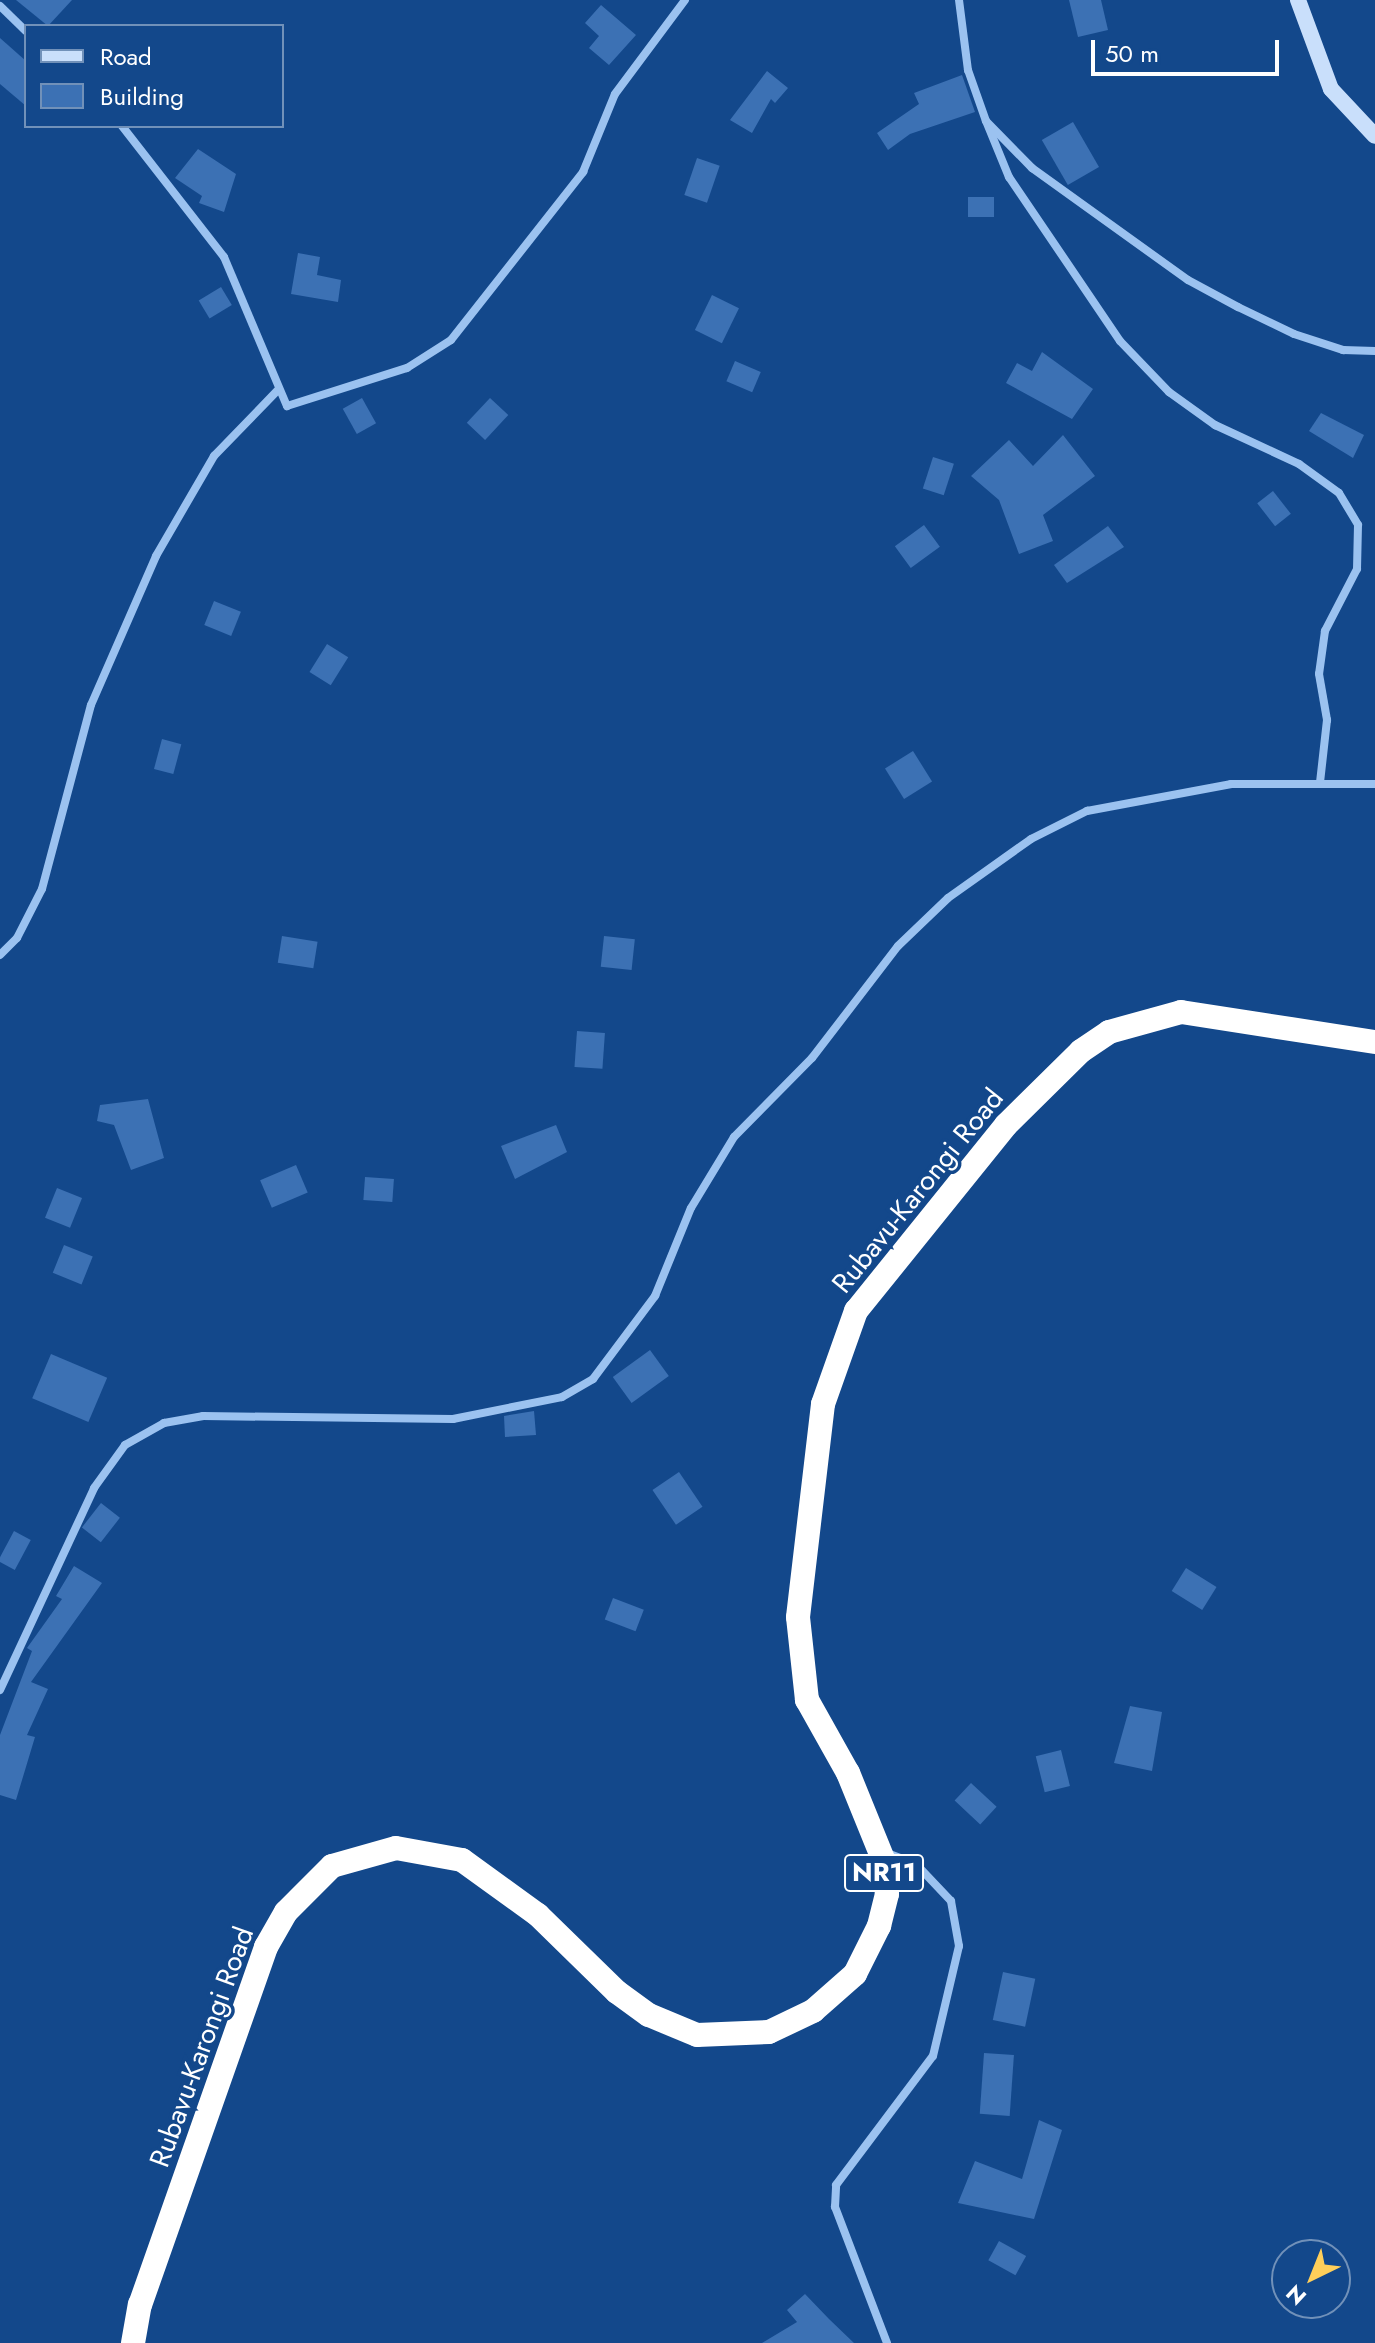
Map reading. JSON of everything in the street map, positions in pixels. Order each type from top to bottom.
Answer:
[{"type":"highway","name":"Rubavu-Karongi Road","points":[[133,2343],[140,2305],[266,1947],[286,1912],[332,1866],[396,1848],[462,1860],[525,1905],[649,2015],[697,2035],[740,2036],[769,2032],[813,2011],[855,1974],[879,1926],[887,1894],[879,1850],[848,1773],[807,1700],[799,1658],[798,1617],[823,1404],[856,1311],[1006,1125],[1081,1051],[1109,1032],[1181,1012],[1375,1042]]},
{"type":"main road","points":[[1298,0],[1331,89],[1375,136]]},
{"type":"street","points":[[124,128],[224,257],[247,301],[277,391],[287,406],[407,368],[451,340],[583,172],[615,94],[685,0]]},
{"type":"street","points":[[959,0],[968,70],[1009,177],[1120,341],[1169,392],[1215,425],[1299,464],[1339,493],[1358,525],[1357,569],[1323,645],[1319,674],[1327,720],[1320,782]]},
{"type":"street","points":[[0,6],[24,29]]},
{"type":"street","points":[[986,121],[1032,168],[1188,280],[1294,334],[1343,350],[1375,351]]},
{"type":"street","points":[[0,955],[17,938],[42,889],[91,705],[156,556],[214,456],[277,391]]},
{"type":"street","points":[[0,1690],[86,1502],[125,1445],[164,1423],[203,1416],[453,1419],[562,1397],[593,1379],[629,1338],[655,1296],[710,1169],[734,1137],[812,1058],[898,946],[948,898],[1031,839],[1087,811],[1231,784],[1375,784]]},
{"type":"street","points":[[879,1850],[916,1864],[935,1880],[951,1901],[959,1946],[933,2056],[836,2185],[835,2207],[887,2343]]},
{"type":"building","points":[[16,0],[72,0],[50,24],[46,24]]},
{"type":"building","points":[[1069,0],[1101,0],[1108,30],[1078,37]]},
{"type":"building","points":[[601,5],[636,35],[609,65],[589,48],[599,36],[585,23]]},
{"type":"building","points":[[0,38],[24,59],[24,104],[0,84]]},
{"type":"building","points":[[767,71],[788,88],[775,103],[771,99],[752,133],[730,120]]},
{"type":"building","points":[[962,75],[975,112],[910,134],[888,150],[877,133],[919,104],[914,93]]},
{"type":"building","points":[[1073,122],[1099,167],[1068,185],[1042,140]]},
{"type":"building","points":[[198,149],[236,174],[224,212],[199,203],[202,196],[175,178]]},
{"type":"building","points":[[697,158],[720,166],[707,203],[684,195]]},
{"type":"building","points":[[968,197],[994,197],[994,217],[968,217]]},
{"type":"building","points":[[298,253],[320,257],[317,275],[341,280],[338,302],[291,294]]},
{"type":"building","points":[[221,287],[232,305],[210,318],[199,300]]},
{"type":"building","points":[[712,295],[739,308],[722,343],[695,330]]},
{"type":"building","points":[[1042,352],[1093,389],[1072,419],[1006,383],[1017,363],[1032,371]]},
{"type":"building","points":[[735,361],[761,372],[752,392],[726,381]]},
{"type":"building","points":[[362,398],[376,423],[357,434],[343,409]]},
{"type":"building","points":[[490,398],[508,415],[485,440],[467,423]]},
{"type":"building","points":[[1321,413],[1364,435],[1353,458],[1309,431]]},
{"type":"building","points":[[1063,435],[1095,476],[1043,515],[1053,541],[1019,554],[999,500],[971,476],[1009,440],[1033,466]]},
{"type":"building","points":[[933,457],[954,464],[944,495],[923,488]]},
{"type":"building","points":[[1273,491],[1291,514],[1275,526],[1257,503]]},
{"type":"building","points":[[924,525],[940,547],[911,568],[895,546]]},
{"type":"building","points":[[1108,526],[1124,547],[1067,583],[1054,565]]},
{"type":"building","points":[[214,601],[241,612],[231,636],[204,625]]},
{"type":"building","points":[[327,644],[348,657],[331,685],[310,672]]},
{"type":"building","points":[[162,739],[181,744],[173,774],[154,769]]},
{"type":"building","points":[[913,751],[932,782],[904,799],[885,768]]},
{"type":"building","points":[[282,936],[318,942],[313,968],[278,963]]},
{"type":"building","points":[[604,936],[635,939],[632,970],[601,967]]},
{"type":"building","points":[[577,1031],[605,1033],[602,1069],[574,1067]]},
{"type":"building","points":[[148,1099],[164,1158],[131,1170],[114,1125],[97,1121],[100,1105]]},
{"type":"building","points":[[556,1125],[567,1152],[515,1179],[501,1146]]},
{"type":"building","points":[[296,1165],[308,1193],[272,1208],[260,1180]]},
{"type":"building","points":[[365,1177],[394,1179],[392,1202],[363,1200]]},
{"type":"building","points":[[57,1188],[82,1198],[70,1228],[45,1218]]},
{"type":"building","points":[[64,1245],[93,1257],[82,1284],[53,1273]]},
{"type":"building","points":[[650,1350],[669,1376],[632,1403],[613,1377]]},
{"type":"building","points":[[51,1354],[107,1378],[88,1422],[32,1398]]},
{"type":"building","points":[[534,1411],[536,1435],[505,1437],[504,1416]]},
{"type":"building","points":[[679,1472],[702,1507],[676,1525],[652,1490]]},
{"type":"building","points":[[101,1503],[120,1518],[101,1542],[82,1527]]},
{"type":"building","points":[[14,1531],[31,1540],[15,1570],[0,1562]]},
{"type":"building","points":[[74,1566],[102,1583],[31,1682],[48,1689],[27,1735],[35,1737],[16,1800],[0,1795],[0,1735],[32,1651],[27,1648],[62,1599],[56,1596]]},
{"type":"building","points":[[1186,1568],[1217,1587],[1202,1610],[1172,1591]]},
{"type":"building","points":[[613,1598],[644,1610],[636,1631],[605,1619]]},
{"type":"building","points":[[1130,1706],[1162,1712],[1152,1771],[1114,1763]]},
{"type":"building","points":[[1061,1750],[1070,1786],[1045,1792],[1036,1756]]},
{"type":"building","points":[[971,1783],[997,1807],[980,1824],[955,1801]]},
{"type":"building","points":[[1003,1972],[1035,1979],[1025,2027],[993,2020]]},
{"type":"building","points":[[984,2053],[1014,2055],[1010,2116],[980,2114]]},
{"type":"building","points":[[1039,2120],[1062,2130],[1034,2219],[958,2203],[975,2161],[1022,2179]]},
{"type":"building","points":[[999,2241],[1026,2256],[1015,2275],[988,2260]]},
{"type":"building","points":[[805,2294],[854,2343],[762,2343],[797,2322],[787,2310]]}]
